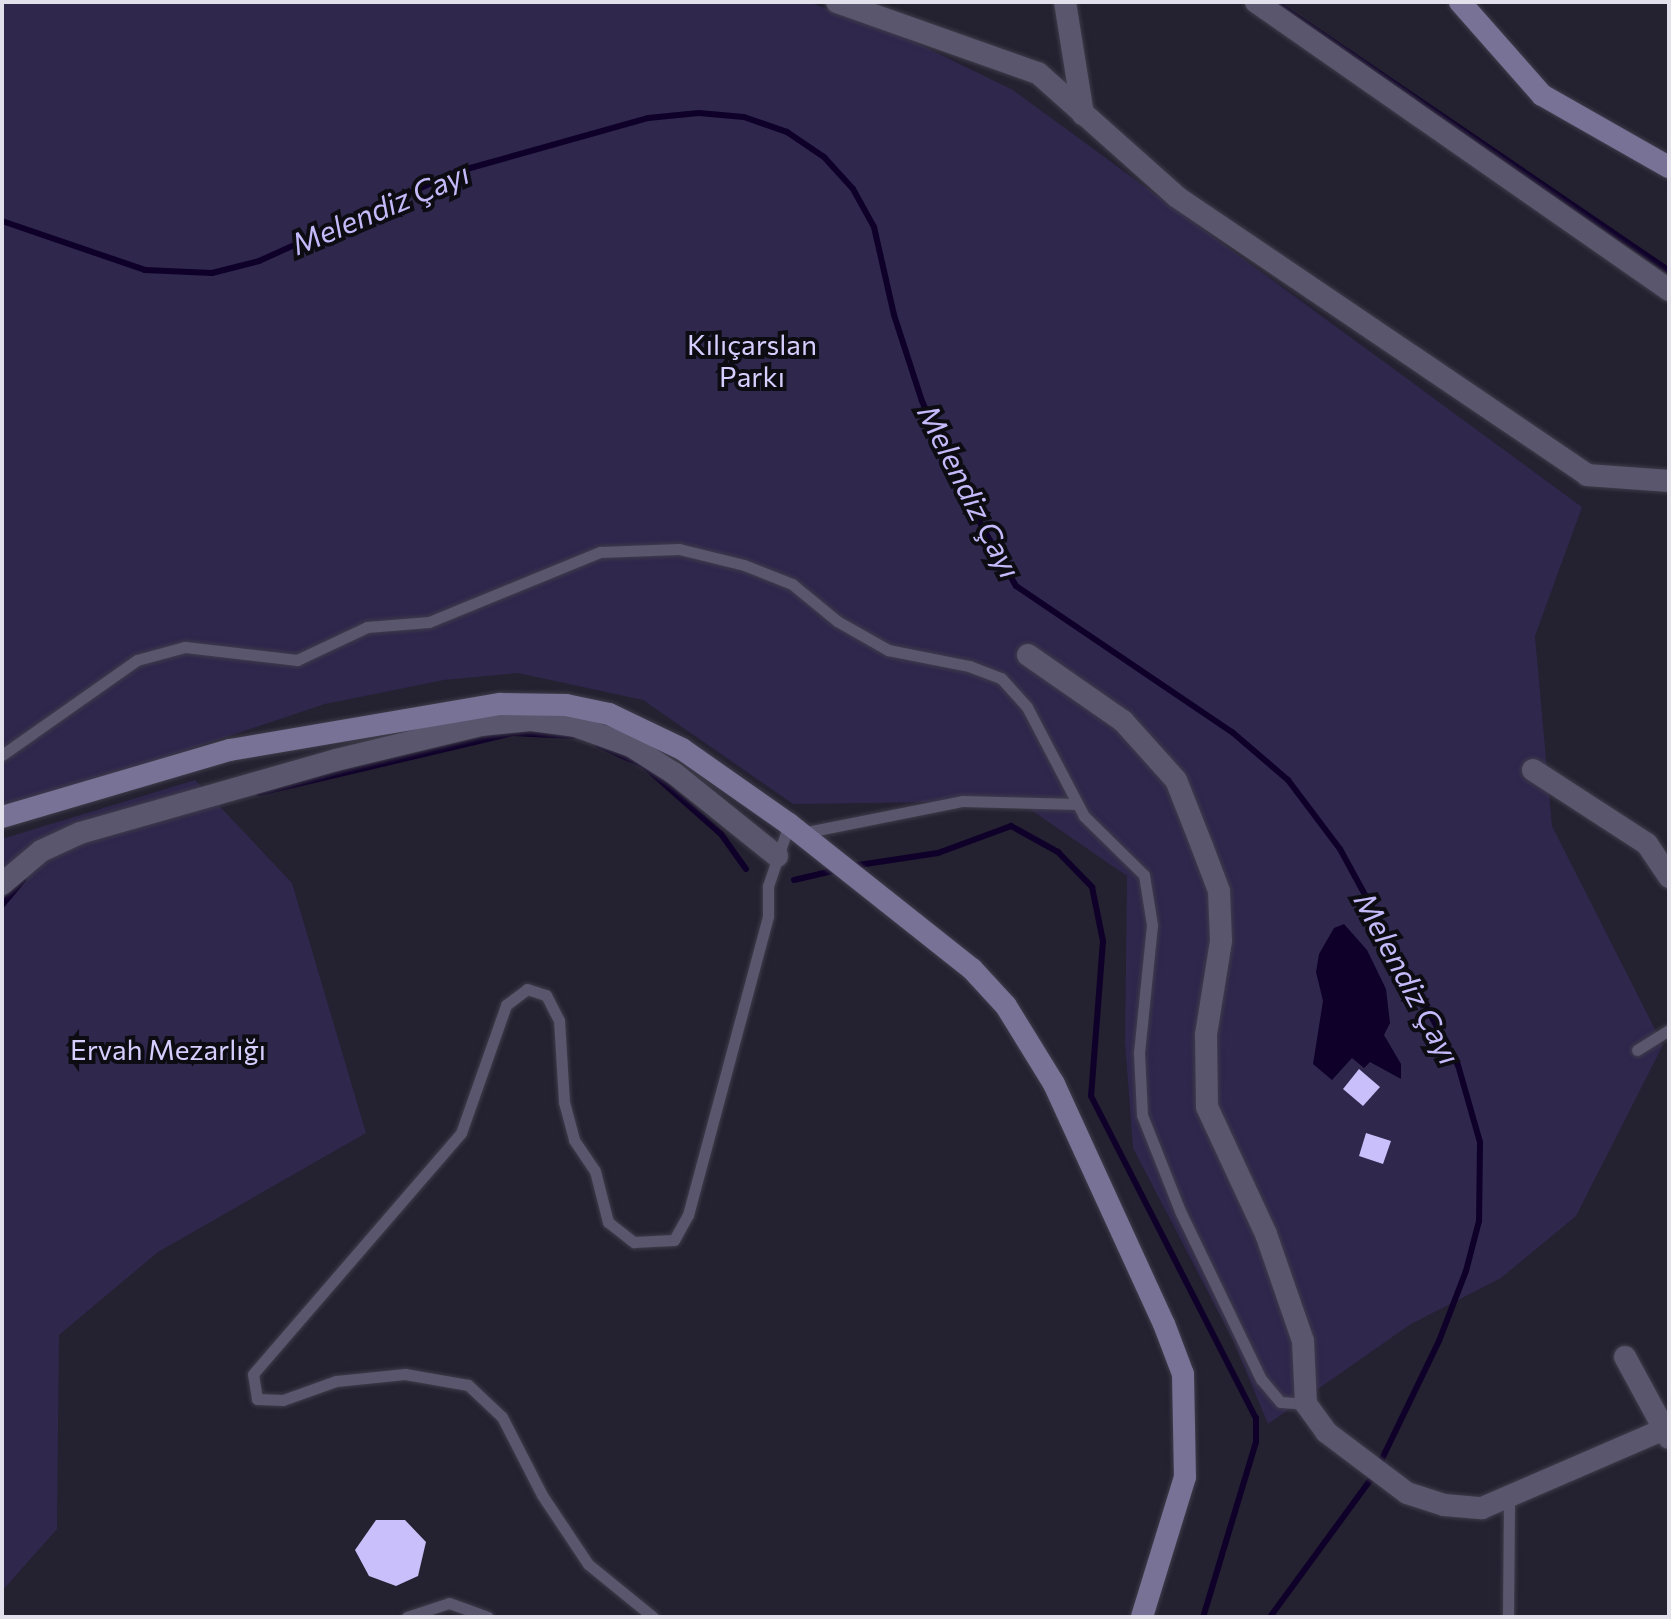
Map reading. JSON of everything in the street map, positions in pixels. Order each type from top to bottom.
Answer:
[{"type":"main road","points":[[1460,2],[1542,95],[1669,167]]},
{"type":"main road","points":[[2,817],[230,750],[500,704],[566,705],[609,714],[682,749],[796,828],[972,969],[1006,1006],[1054,1084],[1173,1349],[1183,1374],[1185,1477],[1142,1617]]},
{"type":"street","points":[[837,2],[1038,73],[1084,118],[1177,197],[1587,475],[1669,481]]},
{"type":"street","points":[[1065,2],[1075,92],[1084,118]]},
{"type":"street","points":[[1256,2],[1669,290]]},
{"type":"street","points":[[1028,655],[1123,721],[1176,780],[1219,891],[1221,941],[1206,1035],[1207,1107],[1266,1234],[1298,1329],[1306,1404],[1326,1432],[1407,1493],[1444,1505],[1482,1508],[1668,1432],[1625,1357]]},
{"type":"street","points":[[2,884],[41,851],[80,833],[336,760],[481,725],[531,720],[575,726],[631,746],[675,774],[777,856]]},
{"type":"street","points":[[1533,770],[1647,844],[1669,877]]},
{"type":"lane","points":[[2,755],[137,660],[185,647],[297,660],[367,627],[429,622],[600,552],[679,549],[792,584],[837,621],[888,650],[969,666],[1001,678],[1027,707],[1077,804],[1144,875],[1152,925],[1139,1053],[1142,1115],[1180,1211],[1261,1379],[1280,1402],[1306,1404]]},
{"type":"lane","points":[[653,1617],[588,1564],[542,1495],[502,1417],[468,1385],[405,1374],[336,1381],[283,1400],[257,1399],[253,1374],[461,1133],[506,1005],[527,989],[546,995],[559,1020],[564,1102],[574,1140],[595,1171],[608,1222],[634,1242],[674,1240],[688,1215],[768,916],[768,886],[777,856],[796,828],[962,801],[1077,804]]},
{"type":"lane","points":[[1637,1050],[1669,1030]]},
{"type":"lane","points":[[1508,1617],[1509,1498]]},
{"type":"lane","points":[[407,1617],[449,1603],[488,1617]]},
{"type":"green space","name":"Kılıçarslan Parkı","points":[[2,2],[808,2],[894,32],[1013,90],[1582,507],[1535,636],[1552,826],[1663,1045],[1576,1216],[1501,1278],[1411,1324],[1268,1424],[1233,1340],[1133,1148],[1125,1042],[1127,876],[1018,801],[793,804],[643,700],[518,673],[444,680],[325,704],[2,812]]},
{"type":"green space","name":"Ervah Mezarlığı","points":[[195,780],[292,883],[366,1133],[158,1252],[59,1335],[57,1529],[2,1591],[2,839]]},
{"type":"shaded area","points":[[1344,924],[1367,950],[1386,989],[1390,1023],[1384,1035],[1401,1064],[1401,1079],[1370,1062],[1364,1068],[1352,1058],[1332,1080],[1313,1064],[1323,1001],[1316,972],[1319,954],[1334,928]]},
{"type":"building","points":[[1359,1069],[1380,1087],[1363,1106],[1343,1089]]},
{"type":"building","points":[[1366,1133],[1391,1141],[1383,1164],[1359,1156]]},
{"type":"building","points":[[376,1520],[405,1520],[426,1542],[418,1576],[396,1586],[369,1576],[355,1550]]},
{"type":"waterway","points":[[1275,2],[1669,271]]},
{"type":"waterway","name":"Melendiz Çayı","points":[[2,221],[145,270],[212,273],[259,261],[456,172],[648,118],[699,113],[744,117],[787,132],[824,157],[853,189],[874,227],[894,315],[922,401],[958,484],[1016,586],[1232,732],[1288,780],[1340,849],[1458,1065],[1480,1142],[1479,1221],[1466,1271],[1439,1341],[1379,1465]]},
{"type":"waterway","points":[[259,793],[512,733],[573,736]]},
{"type":"waterway","points":[[598,745],[643,765],[721,834],[746,869]]},
{"type":"waterway","points":[[852,866],[938,853],[1011,826],[1058,852],[1092,887],[1103,941],[1091,1096],[1256,1418],[1256,1442],[1203,1617]]},
{"type":"waterway","points":[[794,880],[837,870]]},
{"type":"waterway","points":[[2,905],[23,880]]},
{"type":"waterway","name":"Melendiz Çayı","points":[[1270,1617],[1374,1475]]}]
